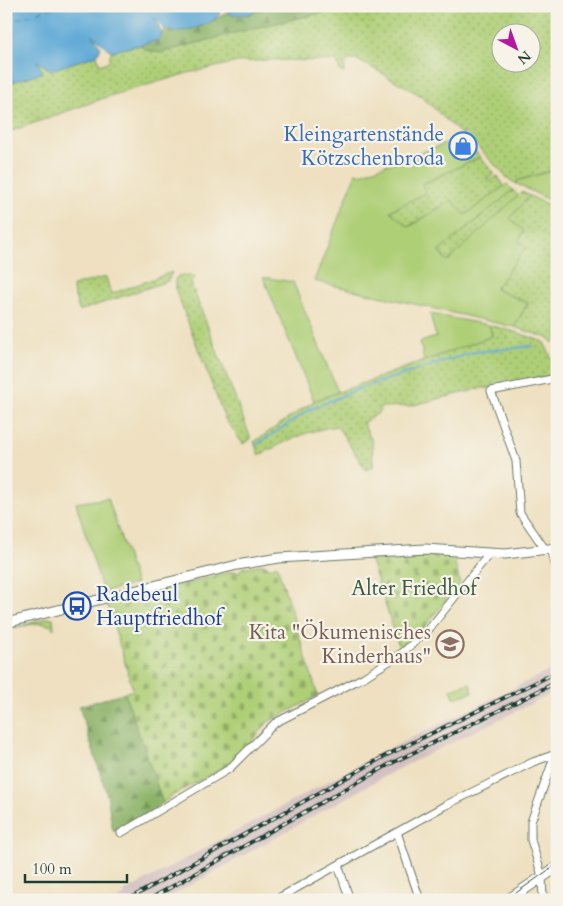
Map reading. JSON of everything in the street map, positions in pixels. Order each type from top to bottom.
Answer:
[{"type":"main road","points":[[508,900],[557,867]]},
{"type":"street","points":[[557,378],[491,391],[516,461],[520,513],[551,548],[557,572]]},
{"type":"street","points":[[6,623],[258,561],[425,549],[512,554],[551,548]]},
{"type":"street","points":[[121,833],[229,769],[275,723],[364,677],[402,653],[429,629],[490,553]]},
{"type":"street","points":[[275,900],[285,897],[397,832],[555,752]]},
{"type":"street","points":[[543,900],[542,876],[531,840],[531,822],[555,752]]},
{"type":"street","points":[[397,832],[420,900]]},
{"type":"street","points":[[338,865],[350,900]]},
{"type":"shaded area","points":[[557,667],[557,691],[394,771],[164,900],[117,900],[125,895],[124,892],[383,752]]},
{"type":"green space","points":[[269,6],[353,6],[254,28],[160,53],[146,50],[140,45],[159,40],[164,29],[178,31],[211,22],[226,13],[249,14]]},
{"type":"green space","points":[[353,6],[557,6],[557,169],[517,181],[517,184],[508,179],[463,131],[464,137],[420,95],[357,60],[349,60],[345,64],[344,73],[340,71],[337,61],[270,60],[238,62],[188,73],[110,96],[6,133],[6,84],[41,73],[37,61],[51,70],[97,55],[100,65],[109,61],[111,51],[140,45],[146,50]]},
{"type":"green space","points":[[464,137],[480,157],[422,184],[426,193],[390,211],[409,227],[452,200],[465,215],[507,184],[513,190],[438,252],[448,261],[522,192],[530,196],[510,218],[524,231],[518,241],[526,247],[495,289],[528,303],[514,327],[314,281],[356,173],[360,174]]},
{"type":"green space","points":[[480,157],[495,174],[487,179],[488,181],[498,176],[504,187],[464,216],[452,200],[408,227],[390,211],[425,193],[422,184]]},
{"type":"green space","points":[[557,169],[557,204],[517,184],[517,181]]},
{"type":"green space","points":[[513,190],[519,196],[448,261],[438,252]]},
{"type":"green space","points":[[530,196],[557,209],[557,339],[553,343],[548,338],[514,327],[528,303],[495,289],[526,247],[517,241],[524,231],[509,218]]},
{"type":"green space","points":[[172,272],[168,281],[79,311],[72,286],[106,277],[111,294]]},
{"type":"green space","points":[[178,276],[195,276],[191,283],[251,439],[243,444],[225,419],[176,291],[175,279]]},
{"type":"green space","points":[[263,277],[293,282],[338,392],[314,401]]},
{"type":"green space","points":[[430,314],[489,325],[492,336],[424,361],[420,342],[436,337]]},
{"type":"green space","points":[[489,325],[544,342],[555,366],[551,368],[554,375],[491,388],[482,388],[410,406],[381,407],[380,412],[363,423],[372,441],[373,467],[366,470],[337,426],[287,441],[259,455],[254,442],[314,401],[492,336]]},
{"type":"green space","points":[[108,498],[136,584],[103,592],[76,503]]},
{"type":"green space","name":"Alter Friedhof","points":[[453,555],[460,583],[426,625],[400,650],[370,558]]},
{"type":"green space","points":[[264,564],[270,568],[277,565],[318,696],[268,722],[234,762],[173,795],[163,803],[125,693],[133,690],[107,603],[235,571],[238,573],[242,568]]},
{"type":"green space","points":[[53,618],[54,629],[44,624],[32,624],[6,630],[6,627],[14,626],[14,628]]},
{"type":"green space","points":[[470,683],[473,692],[454,698],[451,689]]},
{"type":"green space","points":[[125,693],[163,803],[119,832],[113,831],[107,795],[79,706]]},
{"type":"water","points":[[6,6],[216,6],[220,13],[211,22],[204,25],[178,31],[165,29],[154,18],[162,34],[159,40],[114,51],[108,49],[92,34],[101,47],[97,55],[51,70],[37,61],[42,70],[41,73],[6,84]]},
{"type":"water","points":[[220,6],[269,6],[249,14],[231,15]]},
{"type":"waterway","points":[[256,445],[311,409],[361,388],[474,352],[533,346]]},
{"type":"ferry route","points":[[6,23],[57,6]]},
{"type":"tram line","points":[[506,900],[557,864]]},
{"type":"railway","points":[[127,900],[385,756],[557,672]]},
{"type":"railway","points":[[148,900],[390,764],[557,682]]},
{"type":"place","name":"Kleingartenstände Kötzschenbroda","points":[[463,146]]},
{"type":"place","name":"Radebeul Hauptfriedhof","points":[[77,606]]},
{"type":"place","name":"Kita \"Ökumenisches Kinderhaus\"","points":[[450,644]]}]
